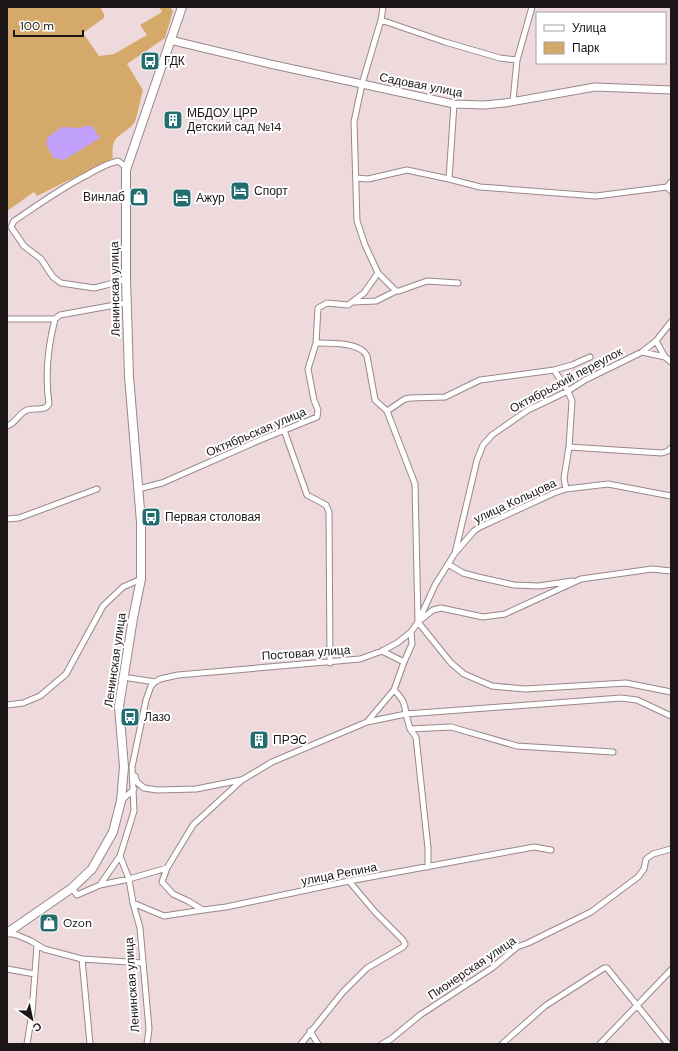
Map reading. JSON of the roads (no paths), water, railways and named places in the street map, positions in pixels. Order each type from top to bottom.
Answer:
[{"type":"main road","name":"Ленинская улица","points":[[7,933],[72,888],[92,870],[113,832],[121,800],[124,767],[119,706],[133,618],[141,579],[141,522],[129,376],[126,303],[126,167],[182,7]]},
{"type":"street","points":[[383,7],[381,20],[362,84],[354,122],[357,222],[365,245],[378,273],[396,291]]},
{"type":"street","points":[[513,101],[517,60],[532,7]]},
{"type":"street","points":[[381,20],[445,42],[500,58],[517,60]]},
{"type":"street","name":"Садовая улица","points":[[170,40],[270,64],[454,104],[484,105],[595,87],[671,90]]},
{"type":"street","points":[[449,179],[454,104]]},
{"type":"street","points":[[126,167],[118,161],[108,163],[45,199],[14,221],[11,227],[24,246],[41,259],[53,277],[61,283],[94,288],[126,279]]},
{"type":"street","points":[[356,178],[368,179],[407,170],[480,187],[596,196],[666,187],[671,182]]},
{"type":"street","points":[[666,187],[671,191]]},
{"type":"street","points":[[353,302],[364,293],[378,273]]},
{"type":"street","points":[[353,302],[376,301],[396,291],[427,281],[458,284]]},
{"type":"street","name":"Октябрьская улица","points":[[138,489],[162,483],[317,417],[318,410],[314,400],[308,369],[316,343],[318,308],[327,302],[348,305],[353,302]]},
{"type":"street","points":[[7,319],[55,319],[60,315],[126,303]]},
{"type":"street","points":[[7,426],[12,424],[24,412],[29,410],[44,409],[49,404],[48,378],[50,344],[55,319]]},
{"type":"street","name":"Октябрьский переулок","points":[[455,553],[477,460],[483,445],[492,435],[510,421],[528,410],[568,391],[585,380],[642,352],[656,341],[671,322]]},
{"type":"street","points":[[656,341],[665,357],[671,362]]},
{"type":"street","points":[[316,343],[329,342],[352,346],[364,352],[366,356],[376,400],[387,412],[415,484],[418,622],[451,663],[464,674],[492,686],[525,689],[626,683],[671,692]]},
{"type":"street","points":[[642,352],[665,357]]},
{"type":"street","points":[[387,412],[406,399],[445,397],[480,380],[554,370],[572,365],[590,357]]},
{"type":"street","points":[[554,370],[568,391],[572,400],[569,447],[564,478],[566,489]]},
{"type":"street","points":[[284,430],[307,495],[326,505],[329,512],[330,663]]},
{"type":"street","points":[[569,447],[662,453],[671,448]]},
{"type":"street","name":"улица Кольцова","points":[[418,622],[435,584],[455,553],[480,527],[566,489],[608,484],[671,496]]},
{"type":"street","points":[[7,519],[19,518],[97,489]]},
{"type":"street","name":"Постовая улица","points":[[448,564],[463,573],[514,585],[539,586],[571,581],[573,582]]},
{"type":"street","name":"Постовая улица","points":[[155,682],[160,679],[178,675],[330,663],[360,659],[382,651],[397,643],[411,632],[418,622],[433,610],[441,608],[482,617],[505,614],[581,579],[652,569],[671,571]]},
{"type":"street","name":"Ленинская улица","points":[[7,705],[23,703],[40,696],[66,674],[103,606],[123,587],[141,579]]},
{"type":"street","points":[[367,722],[394,690],[412,644],[411,632]]},
{"type":"street","points":[[382,651],[404,662]]},
{"type":"street","points":[[123,677],[155,682]]},
{"type":"street","points":[[100,885],[120,856],[134,811],[132,767],[146,700],[150,686],[155,682]]},
{"type":"street","points":[[394,690],[405,702],[406,714],[410,729],[416,738],[428,848],[428,867]]},
{"type":"street","points":[[203,910],[173,894],[162,882],[167,868],[194,824],[242,780],[272,762],[367,722],[406,714],[621,698],[637,700],[671,716]]},
{"type":"street","points":[[410,729],[451,727],[517,746],[612,752]]},
{"type":"street","points":[[124,767],[132,767]]},
{"type":"street","points":[[132,767],[138,782],[144,788],[157,790],[196,789],[242,780]]},
{"type":"street","points":[[121,800],[134,789]]},
{"type":"street","name":"улица Репина","points":[[133,904],[164,916],[226,907],[349,881],[534,847],[551,850]]},
{"type":"street","name":"Пионерская улица","points":[[382,1044],[392,1039],[420,1015],[492,968],[517,947],[591,912],[638,877],[644,869],[646,859],[653,854],[671,849]]},
{"type":"street","name":"Ленинская улица","points":[[120,856],[128,879],[140,928],[149,1029],[147,1044]]},
{"type":"street","points":[[72,888],[77,895],[100,885],[167,868]]},
{"type":"street","points":[[301,1044],[342,992],[367,968],[403,947],[404,944],[403,940],[375,912],[349,881]]},
{"type":"street","points":[[7,933],[31,940],[44,949],[82,958],[143,963]]},
{"type":"street","points":[[27,1044],[32,1013],[37,945]]},
{"type":"street","points":[[82,958],[90,1044]]},
{"type":"street","points":[[502,1044],[545,1006],[604,968],[607,968],[668,1044]]},
{"type":"street","points":[[7,969],[35,974]]},
{"type":"street","points":[[600,1044],[671,970]]},
{"type":"street","points":[[310,1031],[318,1044]]},
{"type":"place","name":"ГДК","points":[[150,61]]},
{"type":"place","name":"МБДОУ ЦРР Детский сад №14","points":[[173,120]]},
{"type":"place","name":"Спорт","points":[[240,191]]},
{"type":"place","name":"Винлаб","points":[[139,197]]},
{"type":"place","name":"Ажур","points":[[182,198]]},
{"type":"place","name":"Первая столовая","points":[[151,517]]},
{"type":"place","name":"Лазо","points":[[130,717]]},
{"type":"place","name":"ПРЭС","points":[[259,740]]},
{"type":"place","name":"Ozon","points":[[49,923]]}]
